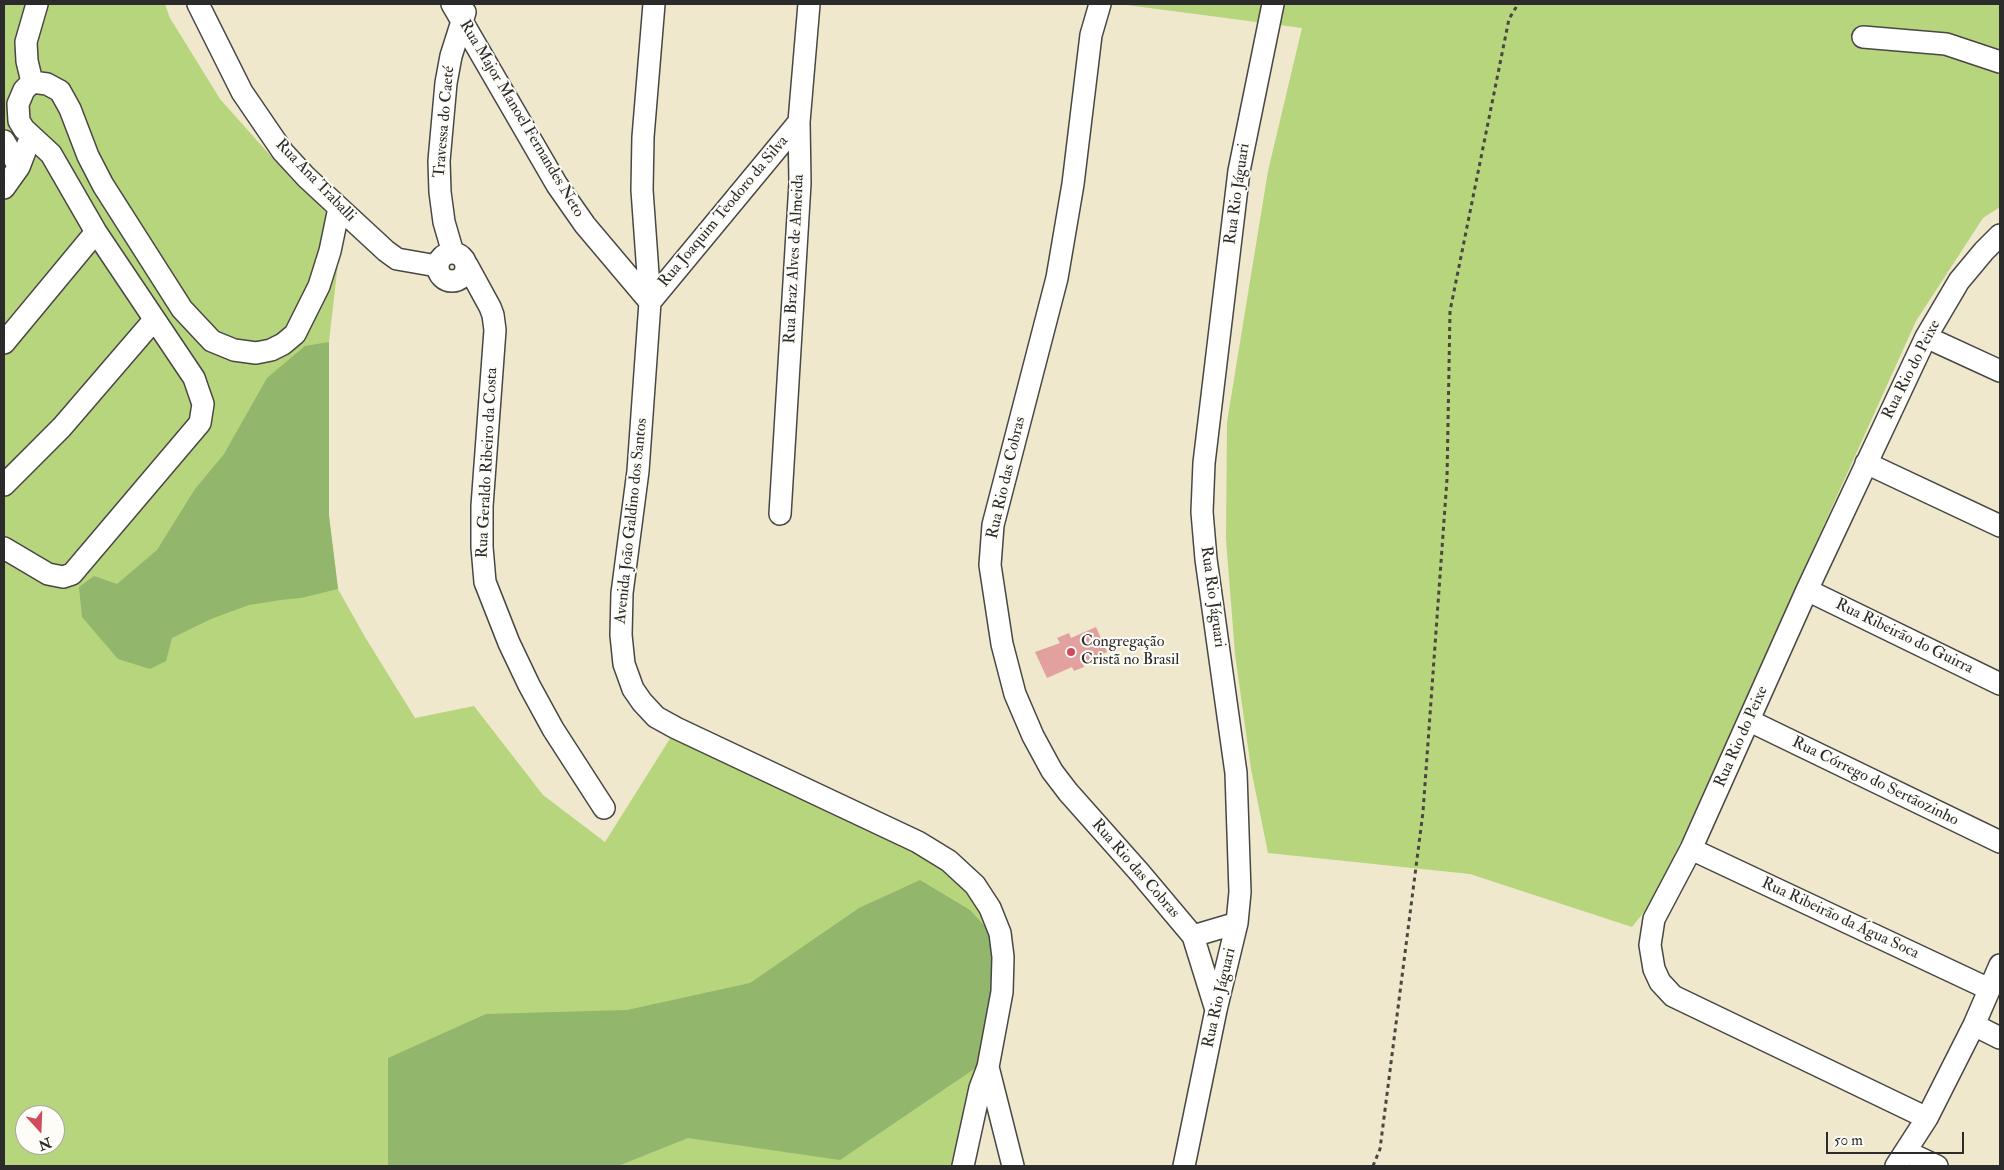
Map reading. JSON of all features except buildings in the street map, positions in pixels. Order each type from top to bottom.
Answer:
[{"type":"street","points":[[32,82],[27,61],[26,42],[37,4]]},
{"type":"street","name":"Rua Ana Traballi","points":[[198,4],[242,92],[283,152],[386,252],[397,259],[453,266],[486,299]]},
{"type":"street","name":"Avenida João Galdino dos Santos","points":[[654,4],[643,137],[642,190],[650,302],[638,470],[622,593],[621,636],[624,664],[633,689],[656,717],[918,842],[949,861],[975,884],[990,908],[1000,932],[1003,957],[1002,992],[988,1067],[980,1088],[963,1166]]},
{"type":"street","name":"Rua Braz Alves de Almeida","points":[[780,514],[800,183],[799,122],[809,4]]},
{"type":"street","name":"Rua Rio das Cobras","points":[[1100,4],[1091,35],[1073,184],[1057,278],[993,525],[990,565],[1002,644],[1015,694],[1033,736],[1052,771],[1068,792],[1193,936],[1216,1010]]},
{"type":"street","name":"Rua Rio Jáguari","points":[[1184,1166],[1216,1010],[1237,924],[1240,855],[1236,773],[1206,559],[1202,512],[1204,463],[1239,171],[1273,4]]},
{"type":"street","name":"Rua Major Manoel Fernandes Neto","points":[[460,10],[557,185],[585,225],[650,302]]},
{"type":"street","name":"Travessa do Caeté","points":[[453,266],[444,222],[440,192],[439,161],[446,83],[460,10]]},
{"type":"street","points":[[1863,37],[1946,44],[2000,62]]},
{"type":"street","points":[[4,548],[48,574],[63,577],[72,574],[200,423],[203,404],[199,388],[96,232],[51,154],[24,130],[18,113],[18,104],[24,90],[32,82]]},
{"type":"street","points":[[32,82],[47,84],[60,91],[70,109],[88,156],[103,185],[182,309],[212,341],[234,350],[256,353],[271,350],[283,344],[295,334],[320,286],[330,252],[339,208]]},
{"type":"street","name":"Rua Joaquim Teodoro da Silva","points":[[650,302],[799,122]]},
{"type":"street","points":[[4,188],[19,167],[31,136]]},
{"type":"street","points":[[4,141],[19,167]]},
{"type":"street","points":[[4,344],[96,232]]},
{"type":"street","name":"Rua Rio do Peixe","points":[[1927,1118],[1674,996],[1660,982],[1654,969],[1650,945],[1654,919],[1691,849],[1750,721],[1807,590],[1926,337],[1959,281],[2000,236]]},
{"type":"street","name":"Rua Geraldo Ribeiro da Costa","points":[[486,299],[493,316],[495,330],[482,506],[482,547],[485,582],[528,685],[553,729],[604,808]]},
{"type":"street","points":[[4,485],[62,427],[154,320]]},
{"type":"street","points":[[1926,337],[2000,371]]},
{"type":"street","points":[[1866,462],[2000,526]]},
{"type":"street","name":"Rua Ribeirão do Guirra","points":[[1807,590],[2000,684]]},
{"type":"street","name":"Rua Córrego do Sertãozinho","points":[[1750,721],[2000,842]]},
{"type":"street","name":"Rua Ribeirão da Água Soca","points":[[1691,849],[1989,989]]},
{"type":"street","points":[[1193,936],[1237,924]]},
{"type":"street","points":[[1937,1166],[1902,1159],[1927,1118],[1974,1025],[2000,965]]},
{"type":"street","points":[[1974,1025],[2000,1038]]},
{"type":"street","points":[[988,1067],[1013,1166]]},
{"type":"path","points":[[1373,1166],[1380,1149],[1423,812],[1448,480],[1450,311],[1509,19],[1518,4]]},
{"type":"green space","points":[[4,4],[165,4],[170,18],[220,99],[294,182],[343,219],[329,342],[329,516],[338,589],[415,718],[474,706],[543,795],[605,842],[671,737],[925,853],[965,886],[994,934],[997,1001],[961,1166],[4,1166]]},
{"type":"green space","points":[[1119,4],[2000,4],[2000,207],[1983,218],[1916,321],[1656,897],[1632,927],[1470,874],[1268,853],[1251,769],[1235,654],[1226,539],[1227,422],[1268,171],[1302,28]]},
{"type":"green space","points":[[329,342],[329,516],[338,589],[301,598],[249,605],[211,619],[172,638],[166,661],[150,669],[118,659],[82,617],[79,587],[94,576],[117,584],[157,550],[195,489],[224,454],[267,378],[305,346]]},
{"type":"green space","points":[[920,880],[970,910],[1002,945],[983,1063],[840,1160],[688,1138],[618,1166],[388,1166],[388,1058],[486,1014],[627,1010],[750,983],[859,908]]},
{"type":"place","name":"Congregação Cristã no Brasil","points":[[1071,652]]}]
